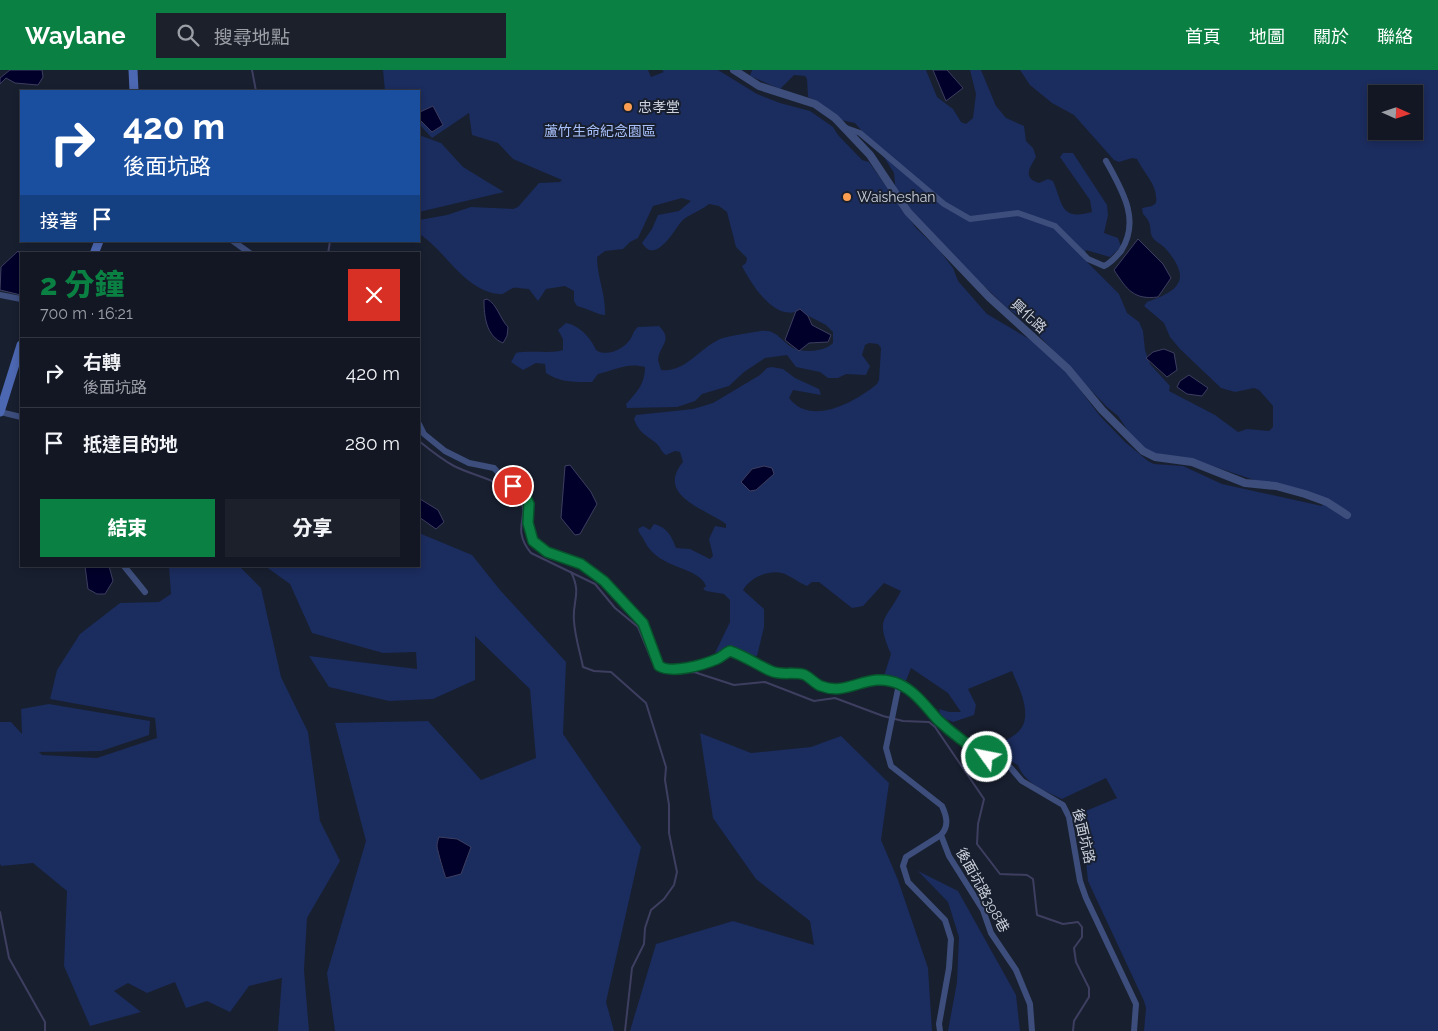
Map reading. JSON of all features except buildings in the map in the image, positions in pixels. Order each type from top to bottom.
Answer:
[{"type":"main road","points":[[133,70],[134,90]]},
{"type":"main road","points":[[0,412],[20,348]]},
{"type":"street","name":"興化路","points":[[734,70],[759,86],[815,104],[842,126],[870,155],[908,212],[989,297],[1068,369],[1102,410],[1143,451],[1155,458],[1192,462],[1245,483],[1276,486],[1305,494],[1327,502],[1347,515]]},
{"type":"street","points":[[842,126],[860,133],[944,204],[970,219],[1018,213],[1055,226],[1088,259],[1104,266],[1117,257],[1127,241],[1131,230],[1126,197],[1106,161]]},
{"type":"street","points":[[234,242],[248,252]]},
{"type":"street","points":[[0,294],[20,299]]},
{"type":"street","points":[[0,412],[20,417]]},
{"type":"street","name":"後面坑路","points":[[420,426],[424,434],[445,451],[469,462],[494,468],[505,480],[523,491],[529,504],[528,523],[533,541],[547,552],[581,564],[604,581],[643,623],[657,664],[663,668],[716,660],[730,651],[745,656],[772,672],[805,675],[822,686],[849,688],[878,678],[899,684],[927,705],[936,717],[959,738],[987,757],[1009,766],[1022,781],[1058,801],[1066,809],[1086,898],[1136,1004],[1134,1031]]},
{"type":"street","points":[[125,567],[145,592]]},
{"type":"street","points":[[899,684],[886,748],[891,766],[942,806],[946,816],[946,830],[906,858],[902,866],[908,882],[945,920],[951,939],[949,968],[939,1024],[940,1031]]},
{"type":"street","name":"後面坑路398巷","points":[[940,835],[949,856],[983,910],[991,932],[1016,970],[1030,1004],[1032,1031]]},
{"type":"green space","name":"蘆竹生命紀念園區","points":[[383,70],[648,70],[651,77],[664,72],[662,70],[718,70],[757,94],[780,103],[810,111],[833,127],[838,135],[862,160],[869,162],[916,228],[939,250],[953,268],[958,281],[987,314],[1036,343],[1069,375],[1100,416],[1125,442],[1148,461],[1154,464],[1183,466],[1222,484],[1322,506],[1325,498],[1257,481],[1195,460],[1151,453],[1133,438],[1118,416],[1107,407],[1026,322],[1005,306],[966,269],[896,194],[894,173],[884,157],[855,123],[841,120],[817,101],[808,97],[807,79],[805,76],[794,75],[780,89],[750,76],[752,70],[926,70],[937,97],[953,109],[961,122],[966,124],[973,118],[976,94],[970,70],[981,70],[996,106],[1006,118],[1024,126],[1026,141],[1033,148],[1036,157],[1029,172],[1031,178],[1039,183],[1048,179],[1053,181],[1061,203],[1068,212],[1082,214],[1092,212],[1090,200],[1060,157],[1063,153],[1073,153],[1107,205],[1108,215],[1104,233],[1118,238],[1121,247],[1110,257],[1086,250],[1084,259],[1119,294],[1127,313],[1139,322],[1143,331],[1145,350],[1150,364],[1170,386],[1169,391],[1215,415],[1238,432],[1247,429],[1269,431],[1273,427],[1273,406],[1259,390],[1254,388],[1235,392],[1221,388],[1180,349],[1170,337],[1164,323],[1144,306],[1147,302],[1175,288],[1179,282],[1180,275],[1173,258],[1153,238],[1150,224],[1143,214],[1142,208],[1156,203],[1155,191],[1150,180],[1137,159],[1132,158],[1119,162],[1114,160],[1074,115],[1052,103],[1030,85],[1020,70],[1438,70],[1438,1031],[1144,1031],[1146,1008],[1144,1001],[1088,881],[1084,841],[1076,815],[1117,798],[1106,778],[1062,799],[1030,782],[1021,772],[1018,765],[996,754],[1003,743],[1022,727],[1025,719],[1024,703],[1012,671],[968,689],[976,705],[974,715],[953,722],[941,717],[939,709],[949,712],[961,712],[948,693],[911,668],[905,683],[884,676],[891,654],[884,633],[884,620],[901,591],[884,583],[863,606],[852,608],[819,582],[812,582],[807,586],[779,572],[761,575],[750,582],[743,590],[764,609],[764,627],[757,656],[746,655],[730,647],[715,653],[730,622],[730,600],[724,594],[706,591],[703,589],[706,586],[702,580],[695,575],[659,558],[651,551],[638,529],[643,526],[650,530],[654,524],[659,525],[668,533],[676,548],[690,549],[710,559],[713,556],[709,539],[715,526],[726,528],[726,524],[696,507],[679,493],[675,484],[676,474],[683,462],[680,452],[675,451],[664,454],[657,444],[638,427],[634,419],[636,415],[693,409],[713,403],[760,375],[767,368],[772,367],[783,369],[795,378],[819,389],[821,395],[793,390],[789,398],[798,406],[809,411],[833,409],[857,398],[877,384],[879,380],[881,348],[878,344],[869,343],[865,345],[862,355],[870,366],[866,375],[846,374],[838,378],[828,378],[820,372],[796,367],[787,355],[765,358],[744,372],[729,386],[702,394],[695,401],[677,407],[627,408],[626,404],[642,383],[645,367],[632,365],[621,367],[598,374],[592,382],[557,379],[546,373],[545,364],[536,363],[523,370],[511,362],[516,353],[563,350],[563,339],[558,330],[566,323],[580,329],[588,337],[596,350],[604,353],[614,352],[622,347],[629,341],[638,327],[659,326],[666,339],[658,360],[661,370],[677,368],[691,360],[711,344],[732,336],[766,331],[776,334],[791,347],[810,351],[830,346],[833,343],[833,332],[826,325],[799,311],[790,313],[781,311],[765,299],[742,266],[746,263],[747,258],[736,247],[727,212],[719,206],[709,204],[702,208],[682,221],[659,248],[647,249],[642,243],[652,229],[658,215],[679,211],[691,201],[682,198],[653,206],[638,238],[630,242],[623,249],[605,251],[597,257],[605,315],[577,306],[574,301],[574,291],[565,286],[546,289],[538,301],[529,289],[513,288],[501,294],[476,286],[421,235],[420,220],[447,215],[471,207],[513,209],[518,207],[539,183],[560,182],[562,180],[513,159],[498,143],[472,135],[469,113],[432,138],[420,125],[420,90],[385,90]]},
{"type":"green space","points":[[420,135],[441,143],[463,167],[504,192],[420,212]]},
{"type":"green space","points":[[420,533],[472,555],[500,590],[566,662],[563,734],[641,847],[606,1002],[614,1031],[335,1031],[327,973],[366,841],[335,723],[428,721],[481,780],[536,758],[530,689],[475,636],[475,680],[433,699],[389,701],[329,687],[309,656],[417,669],[416,652],[383,653],[312,633],[290,584],[266,567],[420,567]]},
{"type":"green space","points":[[169,567],[240,567],[261,588],[281,677],[308,732],[320,821],[340,861],[307,918],[304,970],[309,1031],[278,1031],[282,978],[249,986],[230,1012],[207,1001],[186,1008],[175,982],[147,993],[128,983],[114,991],[141,1012],[90,1026],[64,966],[67,891],[33,863],[1,866],[0,863],[0,722],[11,722],[22,734],[21,709],[49,704],[150,721],[149,735],[101,751],[39,752],[42,755],[97,758],[157,738],[155,718],[50,699],[57,670],[80,634],[120,603],[159,602],[171,594]]},
{"type":"green space","points":[[700,733],[751,753],[811,747],[841,736],[889,783],[881,840],[898,880],[928,968],[932,1031],[630,1031],[656,944],[733,921],[814,945],[810,921],[756,879],[713,818]]},
{"type":"green space","points":[[918,871],[958,891],[1016,995],[1020,1031],[948,1031],[957,982],[959,937],[948,902]]},
{"type":"shaded area","points":[[10,70],[42,70],[43,77],[38,85],[15,83],[6,78],[0,84],[0,78]]},
{"type":"shaded area","points":[[933,70],[947,70],[963,88],[946,101]]},
{"type":"shaded area","points":[[433,106],[443,125],[432,132],[420,120],[420,112]]},
{"type":"shaded area","points":[[1138,239],[1163,264],[1171,278],[1158,297],[1143,297],[1132,292],[1114,270]]},
{"type":"shaded area","points":[[18,251],[20,254],[20,295],[0,290],[1,267]]},
{"type":"shaded area","points":[[487,299],[493,304],[508,327],[507,336],[503,343],[493,336],[487,325],[484,300]]},
{"type":"shaded area","points":[[800,309],[808,316],[812,325],[831,335],[828,342],[809,343],[799,351],[785,340],[796,311]]},
{"type":"shaded area","points":[[1164,349],[1174,353],[1177,370],[1167,377],[1146,358],[1153,352]]},
{"type":"shaded area","points":[[1189,375],[1208,388],[1202,396],[1187,394],[1177,387],[1180,381]]},
{"type":"shaded area","points":[[570,465],[591,492],[597,504],[580,534],[575,535],[561,518],[565,466]]},
{"type":"shaded area","points":[[764,466],[772,468],[774,474],[756,490],[750,491],[741,482],[752,469]]},
{"type":"shaded area","points":[[420,499],[438,510],[444,522],[436,529],[420,518]]},
{"type":"shaded area","points":[[85,567],[109,567],[113,581],[105,594],[97,594],[88,589]]},
{"type":"shaded area","points":[[439,837],[457,839],[471,847],[461,874],[446,878],[437,848]]},
{"type":"waterway","points":[[252,70],[256,90]]},
{"type":"waterway","points":[[328,252],[330,242]]},
{"type":"waterway","points":[[420,442],[454,466],[499,484],[515,495],[523,508],[522,537],[531,553],[595,584],[615,608],[638,627],[655,668],[665,673],[694,672],[734,685],[765,682],[814,701],[835,698],[883,716],[903,721],[929,722],[935,727],[984,799],[978,824],[977,844],[1000,874],[1027,875],[1033,879],[1037,915],[1063,924],[1078,922],[1082,927],[1082,937],[1074,948],[1076,962],[1089,988],[1089,997],[1074,1021],[1073,1031]]},
{"type":"waterway","points":[[571,572],[576,586],[574,614],[576,639],[583,667],[594,671],[611,672],[646,703],[666,767],[665,780],[669,805],[669,833],[677,872],[674,885],[664,899],[651,910],[645,928],[644,944],[632,968],[625,1031]]},
{"type":"waterway","points":[[0,912],[9,958],[45,1022],[45,1031]]},
{"type":"place","name":"忠孝堂","points":[[628,107]]},
{"type":"place","name":"Waisheshan","points":[[847,197]]},
{"type":"route","points":[[513,486],[523,491],[527,497],[530,513],[528,523],[530,533],[536,545],[547,552],[581,564],[604,581],[643,623],[659,666],[668,669],[716,660],[730,651],[745,656],[772,672],[805,675],[822,686],[849,688],[878,678],[899,684],[906,689],[919,701],[927,705],[936,717],[959,738],[987,757]]}]
